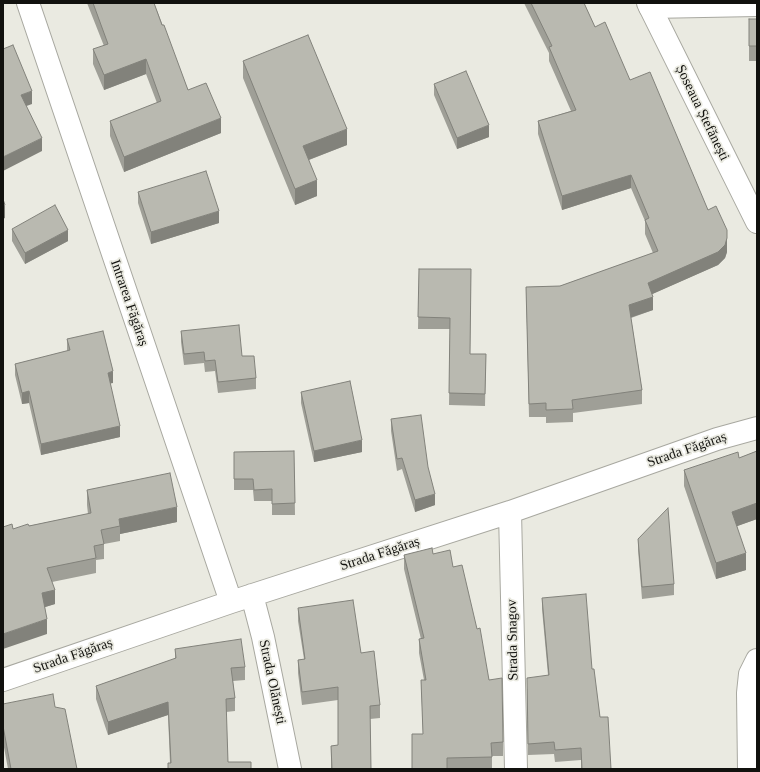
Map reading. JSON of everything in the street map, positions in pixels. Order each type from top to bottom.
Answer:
[{"type":"street","name":"Intrarea Făgăraș","points":[[28,3],[231,602]]},
{"type":"street","points":[[649,5],[757,5]]},
{"type":"street","name":"Șoseaua Ștefănești","points":[[649,5],[757,222]]},
{"type":"street","name":"Strada Făgăraș","points":[[3,680],[231,602],[510,512],[717,439],[757,428]]},
{"type":"street","name":"Strada Snagov","points":[[510,512],[516,769]]},
{"type":"street","name":"Strada Olănești","points":[[252,596],[265,645],[290,769]]},
{"type":"street","points":[[749,769],[748,693],[750,674],[757,660]]},
{"type":"building","points":[[93,3],[154,3],[162,25],[164,25],[188,90],[206,83],[221,118],[124,157],[110,121],[161,101],[146,59],[104,75],[93,49],[108,44]]},
{"type":"building","points":[[531,3],[584,3],[595,27],[605,22],[630,80],[650,72],[708,210],[716,206],[727,230],[725,245],[718,252],[648,283],[653,297],[629,305],[642,390],[572,400],[573,409],[546,410],[546,403],[529,404],[526,287],[560,286],[658,251],[645,220],[649,218],[631,175],[562,196],[538,121],[576,110],[549,47],[552,46]]},
{"type":"building","points":[[749,19],[757,19],[757,46],[749,46]]},
{"type":"building","points":[[308,35],[347,129],[303,146],[317,180],[295,189],[243,61]]},
{"type":"building","points":[[13,45],[32,91],[21,95],[42,138],[3,157],[3,49]]},
{"type":"building","points":[[466,71],[489,125],[457,138],[434,84]]},
{"type":"building","points":[[206,171],[219,211],[151,232],[138,192]]},
{"type":"building","points":[[55,205],[68,230],[25,253],[12,229]]},
{"type":"building","points":[[419,269],[471,269],[470,354],[486,354],[485,394],[449,393],[450,318],[418,317]]},
{"type":"building","points":[[239,325],[242,356],[254,356],[256,378],[218,382],[215,360],[205,361],[204,352],[184,354],[181,331]]},
{"type":"building","points":[[103,331],[113,371],[108,373],[120,426],[41,444],[29,391],[22,393],[15,364],[70,350],[67,339]]},
{"type":"building","points":[[350,381],[362,440],[314,451],[301,392]]},
{"type":"building","points":[[421,415],[428,467],[435,494],[415,500],[402,458],[397,459],[391,419]]},
{"type":"building","points":[[294,451],[295,503],[272,504],[272,489],[254,490],[253,479],[234,479],[234,452]]},
{"type":"building","points":[[757,451],[757,503],[732,512],[746,553],[716,563],[684,470],[738,452],[739,458]]},
{"type":"building","points":[[170,473],[177,507],[119,519],[120,526],[101,530],[104,544],[94,546],[96,558],[47,568],[55,590],[42,593],[47,619],[3,634],[3,527],[12,524],[13,529],[28,524],[29,526],[91,513],[87,490]]},
{"type":"building","points":[[668,508],[674,584],[642,587],[638,539]]},
{"type":"building","points":[[432,548],[433,554],[450,550],[453,567],[462,565],[477,629],[480,628],[489,680],[502,678],[503,742],[491,743],[492,757],[447,758],[447,769],[412,769],[412,734],[423,734],[421,680],[426,680],[419,639],[424,638],[404,555]]},
{"type":"building","points":[[586,594],[592,669],[594,669],[600,717],[608,717],[611,769],[582,769],[581,748],[555,750],[554,742],[528,744],[527,678],[549,675],[542,598]]},
{"type":"building","points":[[353,600],[361,653],[374,651],[380,705],[370,706],[371,769],[332,769],[331,746],[338,745],[338,687],[302,692],[298,660],[305,659],[298,608]]},
{"type":"building","points":[[241,639],[245,667],[231,668],[235,698],[226,699],[228,762],[251,762],[251,769],[168,769],[168,763],[171,763],[168,702],[108,722],[96,686],[176,658],[175,649]]},
{"type":"building","points":[[53,694],[55,707],[65,709],[77,769],[11,769],[3,726],[3,704]]}]
